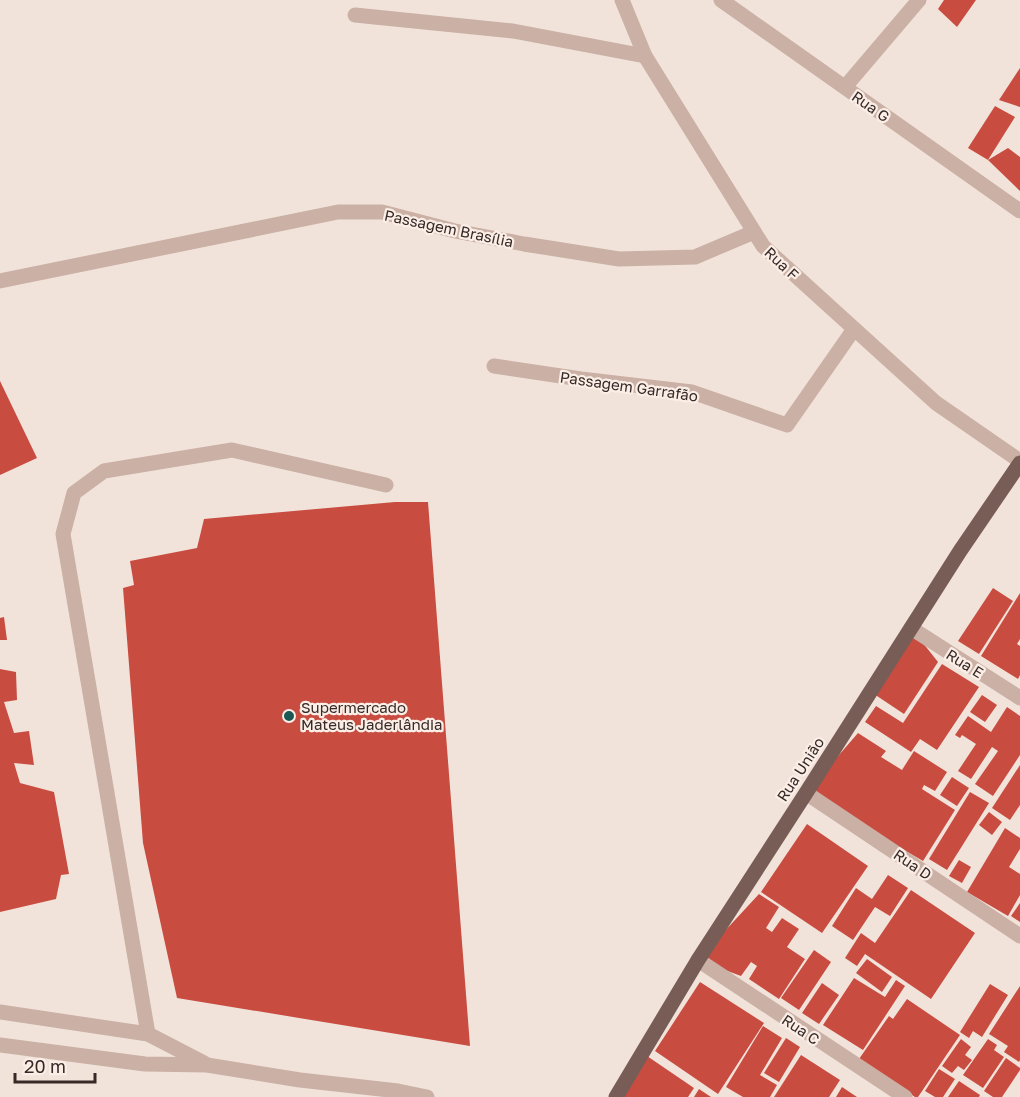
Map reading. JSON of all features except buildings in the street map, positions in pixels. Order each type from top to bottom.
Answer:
[{"type":"main road","name":"Rua União","points":[[616,1097],[698,960],[960,551],[1020,462]]},
{"type":"street","name":"Rua F","points":[[622,0],[645,56],[763,246],[936,403],[1020,462]]},
{"type":"street","name":"Rua G","points":[[721,0],[1020,211]]},
{"type":"street","points":[[845,87],[919,0]]},
{"type":"street","points":[[355,15],[513,31],[645,56]]},
{"type":"street","name":"Passagem Brasília","points":[[0,281],[338,212],[382,212],[455,231],[619,259],[695,257],[753,232]]},
{"type":"street","name":"Passagem Garrafão","points":[[494,366],[692,392],[787,425],[854,329]]},
{"type":"street","points":[[148,1035],[63,534],[74,493],[104,471],[232,450],[386,485]]},
{"type":"street","name":"Rua E","points":[[911,628],[1020,698]]},
{"type":"street","name":"Rua D","points":[[806,793],[1020,936]]},
{"type":"street","name":"Rua C","points":[[698,960],[904,1097]]},
{"type":"street","points":[[0,1012],[148,1035],[207,1065]]},
{"type":"street","points":[[0,1045],[145,1064],[207,1065],[427,1097]]},
{"type":"place","name":"Supermercado Mateus Jaderlândia","points":[[289,716]]}]
